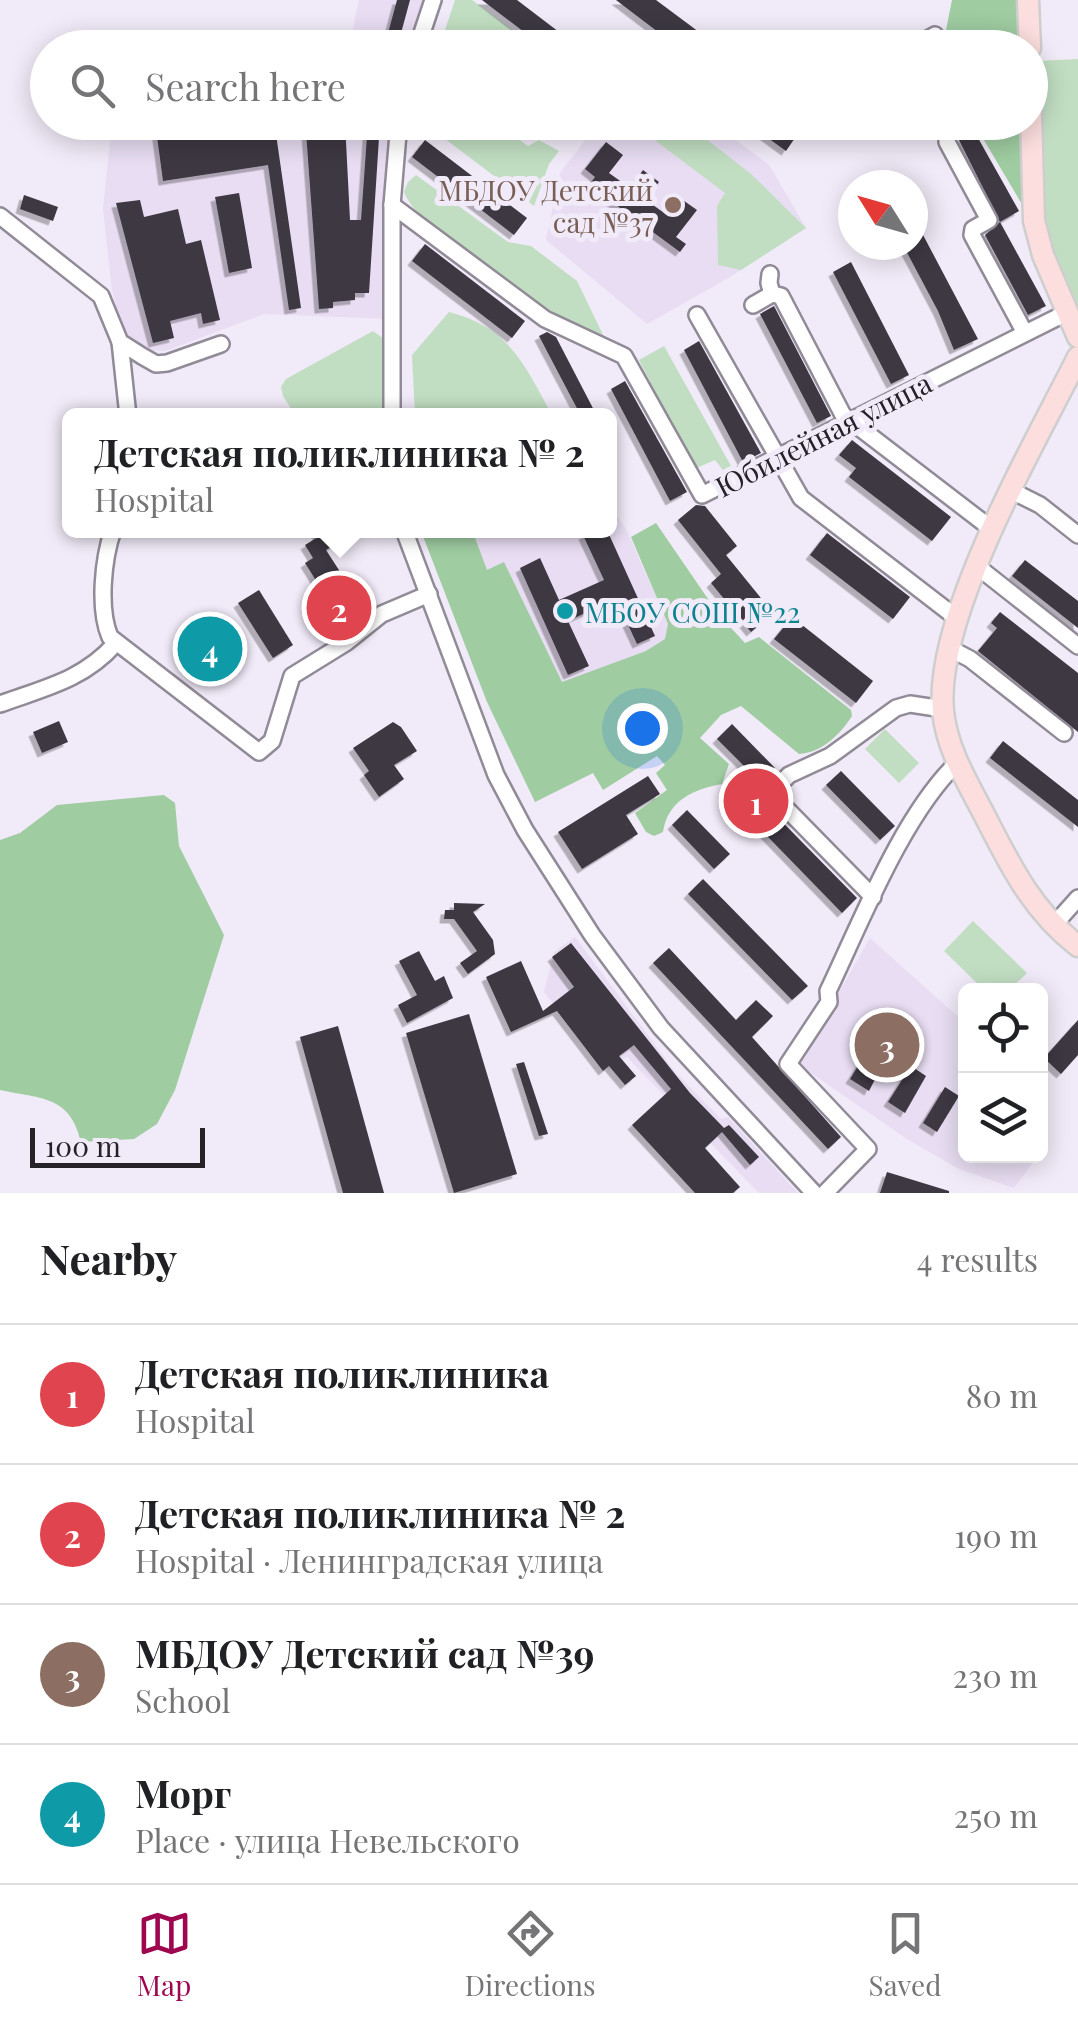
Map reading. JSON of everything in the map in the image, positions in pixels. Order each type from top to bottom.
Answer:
[{"type":"main road","points":[[1028,0],[1029,30]]},
{"type":"main road","points":[[1032,140],[1034,221],[1043,255],[1078,337]]},
{"type":"main road","points":[[1078,357],[975,569],[950,650],[943,709],[958,762],[1016,876],[1053,926],[1078,946]]},
{"type":"street","points":[[423,30],[433,0]]},
{"type":"street","points":[[392,408],[392,205],[397,140]]},
{"type":"street","points":[[947,140],[990,220],[973,229],[972,234],[1025,333]]},
{"type":"street","name":"Юбилейная улица","points":[[392,205],[544,320],[624,356],[702,494],[1066,313]]},
{"type":"street","points":[[0,216],[101,296],[120,342],[127,408]]},
{"type":"street","points":[[770,274],[772,294]]},
{"type":"street","points":[[753,304],[772,294],[781,296],[843,415],[993,530]]},
{"type":"street","points":[[697,315],[800,498],[958,619]]},
{"type":"street","points":[[120,342],[156,364],[221,344]]},
{"type":"street","points":[[1012,491],[1040,504],[1078,534]]},
{"type":"street","points":[[110,538],[105,603],[107,629],[116,644],[259,752],[272,741],[292,676],[347,642],[382,614],[429,594]]},
{"type":"street","points":[[407,538],[508,801],[592,935],[661,1028],[814,1193]]},
{"type":"street","points":[[975,569],[983,571],[1078,646]]},
{"type":"street","points":[[0,704],[66,683],[101,660],[116,644]]},
{"type":"street","points":[[950,650],[970,659],[1064,733]]},
{"type":"street","points":[[873,897],[770,793],[788,775],[830,756],[896,708],[910,704],[943,709]]},
{"type":"street","points":[[825,1193],[868,1149],[788,1064],[829,1002],[828,991],[887,865],[941,778],[958,762]]},
{"type":"street","points":[[1053,926],[1078,898]]},
{"type":"shaded area","points":[[359,0],[434,0],[424,30],[353,30]]},
{"type":"shaded area","points":[[110,140],[398,140],[392,319],[264,314],[165,351],[140,350],[124,336],[112,290],[103,209]]},
{"type":"shaded area","name":"МБДОУ Детский сад №37","points":[[585,140],[736,140],[769,165],[806,228],[647,324],[546,240],[560,173]]},
{"type":"shaded area","points":[[617,515],[627,531],[668,624],[675,663],[561,713],[452,538],[617,538]]},
{"type":"shaded area","points":[[575,937],[676,1073],[721,1119],[728,1117],[798,1193],[759,1193],[627,1057],[609,1070],[544,992],[554,952]]},
{"type":"shaded area","points":[[870,938],[958,1017],[958,1163],[1033,1163],[1014,1188],[959,1169],[907,1139],[798,1064]]},
{"type":"green space","points":[[455,0],[472,0],[513,30],[445,30]]},
{"type":"green space","points":[[952,0],[1018,0],[1018,30],[946,30]]},
{"type":"green space","points":[[1078,59],[1078,312],[1037,221],[1037,140],[1048,140],[1048,60]]},
{"type":"green space","points":[[447,140],[520,140],[528,146],[539,140],[559,151],[549,164],[534,206]]},
{"type":"green space","points":[[655,140],[708,140],[751,174],[806,228],[741,270],[718,265],[717,206],[725,193]]},
{"type":"green space","points":[[984,140],[1020,140],[1026,211]]},
{"type":"green space","points":[[416,175],[508,242],[531,246],[577,281],[606,341],[494,275],[436,230],[415,210],[404,192]]},
{"type":"green space","points":[[449,312],[470,319],[501,338],[512,350],[548,408],[415,408],[412,355]]},
{"type":"green space","points":[[373,331],[384,339],[386,408],[291,408],[281,387],[286,379]]},
{"type":"green space","points":[[664,346],[731,466],[723,470],[715,460],[694,469],[639,360]]},
{"type":"green space","points":[[656,523],[719,615],[745,643],[759,637],[851,710],[852,716],[829,742],[799,754],[741,706],[721,715],[700,738],[729,764],[722,784],[702,789],[676,804],[663,832],[654,836],[646,832],[635,813],[667,790],[656,773],[665,765],[657,756],[603,790],[593,773],[535,802],[487,702],[424,538],[475,538],[487,570],[504,562],[562,682],[646,651],[665,639],[668,624],[631,537]]},
{"type":"green space","points":[[885,729],[919,763],[899,783],[865,749]]},
{"type":"green space","points":[[164,795],[175,803],[179,846],[224,935],[175,1090],[157,1124],[134,1139],[81,1142],[76,1127],[61,1107],[41,1098],[0,1090],[0,840],[20,833],[57,805]]},
{"type":"green space","points":[[973,921],[1027,973],[1016,983],[977,983],[944,951]]},
{"type":"building","points":[[397,0],[410,0],[402,30],[389,30]]},
{"type":"building","points":[[482,0],[517,0],[556,30],[521,30]]},
{"type":"building","points":[[616,0],[656,0],[696,30],[655,30]]},
{"type":"building","points":[[157,140],[277,140],[301,308],[289,310],[268,165],[163,181]]},
{"type":"building","points":[[307,140],[346,140],[350,220],[361,220],[367,140],[379,140],[369,293],[355,293],[355,300],[333,302],[333,308],[319,309]]},
{"type":"building","points":[[425,140],[527,218],[514,235],[412,157]]},
{"type":"building","points":[[771,140],[794,140],[786,151]]},
{"type":"building","points":[[959,140],[979,140],[1019,211],[1000,222]]},
{"type":"building","points":[[606,142],[623,155],[609,173],[630,188],[643,170],[659,182],[646,200],[667,215],[680,198],[697,210],[676,237],[686,244],[680,252],[589,185],[595,177],[585,169]]},
{"type":"building","points":[[239,193],[252,268],[229,273],[215,197]]},
{"type":"building","points":[[24,195],[58,207],[53,221],[20,209]]},
{"type":"building","points":[[140,200],[144,217],[178,209],[186,244],[201,240],[220,320],[203,324],[201,313],[170,321],[174,338],[153,343],[116,203]]},
{"type":"building","points":[[1000,222],[1046,306],[1028,315],[985,235]]},
{"type":"building","points":[[425,244],[525,321],[512,338],[412,261]]},
{"type":"building","points":[[928,244],[978,339],[954,350],[911,260],[928,260]]},
{"type":"building","points":[[851,262],[909,375],[891,384],[833,272]]},
{"type":"building","points":[[774,306],[831,416],[817,423],[760,314]]},
{"type":"building","points":[[547,332],[556,337],[593,408],[577,408],[539,336]]},
{"type":"building","points":[[699,341],[761,453],[743,462],[684,350]]},
{"type":"building","points":[[625,381],[687,492],[670,501],[611,389]]},
{"type":"building","points":[[852,440],[951,517],[932,541],[849,477],[856,468],[839,455]]},
{"type":"building","points":[[696,505],[705,506],[737,546],[726,555],[773,613],[751,632],[711,583],[721,574],[678,520]]},
{"type":"building","points":[[827,533],[910,597],[893,619],[810,555]]},
{"type":"building","points":[[316,538],[345,538],[326,550],[359,601],[337,614],[305,563],[313,558],[305,545]]},
{"type":"building","name":"МБОУ СОШ №22","points":[[584,538],[611,538],[655,636],[637,644],[616,599],[568,621],[589,666],[568,675],[520,568],[540,558],[559,600],[604,580]]},
{"type":"building","points":[[1025,560],[1078,601],[1078,628],[1012,576]]},
{"type":"building","points":[[259,590],[293,645],[273,658],[238,603]]},
{"type":"building","points":[[1000,612],[1078,673],[1078,732],[978,651],[997,628],[991,623]]},
{"type":"building","points":[[792,617],[873,681],[856,703],[774,639]]},
{"type":"building","points":[[211,626],[233,655],[210,672],[188,644]]},
{"type":"building","points":[[59,721],[68,742],[42,753],[33,732]]},
{"type":"building","points":[[393,722],[417,751],[394,765],[404,779],[379,797],[364,775],[369,771],[353,748]]},
{"type":"building","points":[[732,724],[775,768],[760,782],[717,739]]},
{"type":"building","points":[[1003,741],[1078,800],[1078,827],[990,758]]},
{"type":"building","points":[[841,771],[895,826],[880,840],[826,785]]},
{"type":"building","points":[[648,776],[660,794],[626,815],[638,834],[582,869],[558,832]]},
{"type":"building","points":[[752,791],[857,898],[842,913],[737,805]]},
{"type":"building","points":[[687,810],[730,854],[714,869],[672,825]]},
{"type":"building","points":[[703,879],[808,986],[792,1000],[688,894]]},
{"type":"building","points":[[454,903],[485,904],[473,912],[493,940],[495,954],[468,974],[460,963],[477,951],[454,919],[444,919],[445,910],[454,910]]},
{"type":"building","points":[[571,943],[690,1093],[724,1128],[729,1125],[759,1157],[750,1165],[722,1132],[705,1148],[740,1187],[733,1193],[695,1193],[632,1125],[671,1089],[634,1045],[619,1056],[636,1076],[625,1085],[609,1066],[603,1071],[557,1011],[511,1032],[486,977],[521,961],[543,1011],[574,987],[552,957]]},
{"type":"building","points":[[669,948],[736,1020],[756,1000],[773,1016],[752,1037],[841,1137],[828,1149],[653,963]]},
{"type":"building","points":[[419,951],[435,981],[444,976],[453,998],[407,1023],[398,1005],[417,995],[399,961]]},
{"type":"building","points":[[469,1014],[517,1174],[454,1193],[406,1033]]},
{"type":"building","points":[[1078,1020],[1078,1055],[1061,1074],[1048,1062],[1048,1054]]},
{"type":"building","points":[[338,1026],[384,1193],[343,1193],[300,1037]]},
{"type":"building","points":[[868,1050],[885,1060],[869,1091],[850,1079]]},
{"type":"building","points":[[524,1062],[548,1134],[539,1136],[516,1064]]},
{"type":"building","points":[[911,1066],[926,1076],[905,1113],[888,1102]]},
{"type":"building","points":[[945,1087],[958,1095],[937,1132],[923,1123]]},
{"type":"building","points":[[887,1172],[949,1191],[949,1193],[880,1193]]},
{"type":"place","name":"МБДОУ Детский сад №37","points":[[673,205]]},
{"type":"place","name":"Детская поликлиника № 2","points":[[339,608]]},
{"type":"place","name":"МБОУ СОШ №22","points":[[565,611]]},
{"type":"place","name":"Морг","points":[[210,649]]},
{"type":"place","name":"Детская поликлиника","points":[[756,801]]},
{"type":"place","name":"МБДОУ Детский сад №39","points":[[887,1045]]}]
